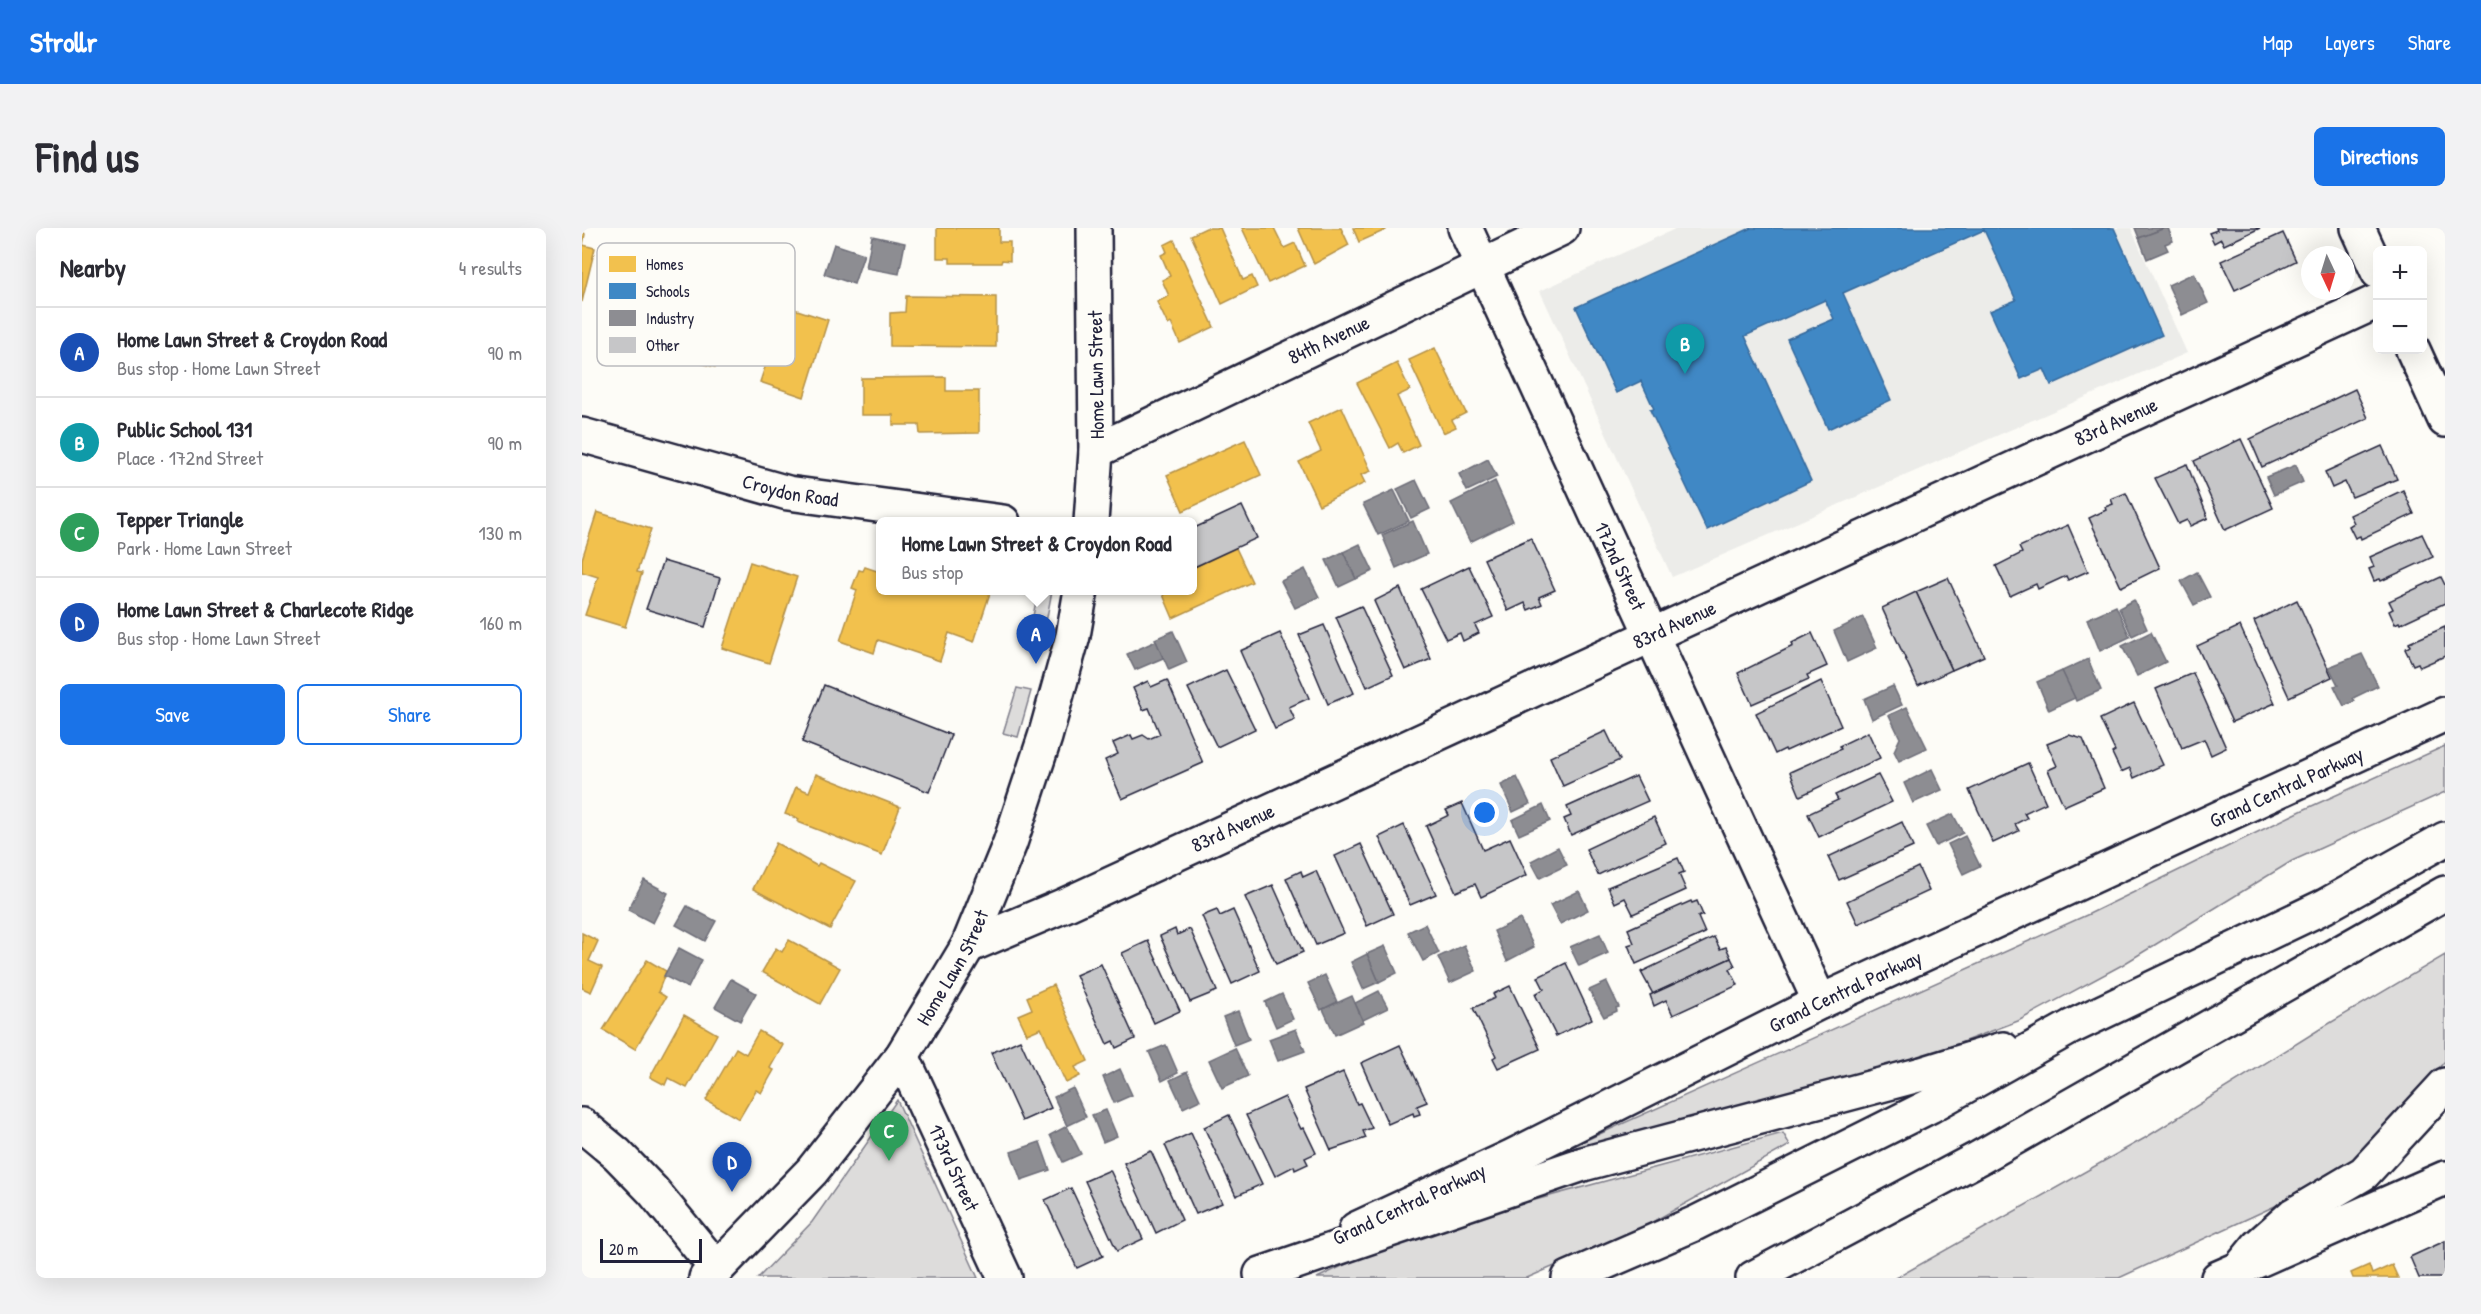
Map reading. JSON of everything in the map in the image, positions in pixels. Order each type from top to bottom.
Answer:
[{"type":"main road","name":"Home Lawn Street","points":[[1091,517],[1096,452],[1094,228]]},
{"type":"main road","name":"172nd Street","points":[[1465,228],[1820,1002]]},
{"type":"main road","name":"84th Avenue","points":[[1096,452],[1562,228]]},
{"type":"main road","points":[[2358,228],[2373,261]]},
{"type":"main road","name":"83rd Avenue","points":[[968,946],[1076,900],[2373,303]]},
{"type":"main road","points":[[2415,354],[2445,420]]},
{"type":"main road","name":"Croydon Road","points":[[582,435],[788,493],[966,517]]},
{"type":"main road","name":"Home Lawn Street","points":[[711,1273],[812,1171],[902,1056],[968,946],[1010,843],[1045,736],[1073,636],[1080,595]]},
{"type":"main road","name":"Grand Central Parkway","points":[[1256,1276],[1511,1157],[1820,1002],[2445,714]]},
{"type":"main road","points":[[1569,1278],[1696,1223],[1930,1106],[2071,1028],[2325,906],[2445,839]]},
{"type":"main road","points":[[1753,1278],[1979,1158],[2445,893]]},
{"type":"main road","points":[[1256,1276],[1583,1164],[1922,1074],[2071,1028]]},
{"type":"main road","name":"173rd Street","points":[[902,1056],[1005,1278]]},
{"type":"main road","points":[[2229,1273],[2293,1215],[2364,1173],[2445,1085]]},
{"type":"main road","points":[[582,1125],[618,1154],[653,1191],[711,1273]]},
{"type":"main road","points":[[2229,1273],[2445,1178]]},
{"type":"shaded area","points":[[1677,228],[2131,228],[2187,353],[1672,577],[1540,291]]},
{"type":"shaded area","points":[[1037,595],[1051,595],[1043,638],[1029,636]]},
{"type":"shaded area","points":[[1017,688],[1031,691],[1018,737],[1003,733]]},
{"type":"shaded area","points":[[2445,746],[2445,792],[2292,861],[2122,965],[2018,1021],[1904,1064],[1524,1168],[2089,914],[2303,810]]},
{"type":"shaded area","points":[[2445,955],[2445,1061],[2359,1159],[2275,1206],[2119,1278],[1896,1278],[2145,1138],[2320,1029]]},
{"type":"shaded area","points":[[897,1100],[978,1278],[758,1278],[812,1222]]},
{"type":"shaded area","points":[[1783,1133],[1790,1145],[1640,1229],[1527,1278],[1317,1278],[1361,1257],[1450,1223]]},
{"type":"building: Homes","points":[[937,228],[999,228],[999,242],[1010,242],[1010,261],[950,263],[950,258],[937,258]]},
{"type":"building: Homes","points":[[1206,228],[1220,228],[1243,280],[1252,276],[1257,287],[1222,304],[1191,235]]},
{"type":"building: Homes","points":[[1242,228],[1274,228],[1284,248],[1295,243],[1305,266],[1268,283]]},
{"type":"building: Homes","points":[[1298,228],[1341,228],[1349,245],[1314,264]]},
{"type":"building: Homes","points":[[1353,228],[1385,228],[1386,230],[1359,242]]},
{"type":"building: Homes","points":[[582,231],[585,234],[583,245],[595,248],[582,302]]},
{"type":"building: Homes","points":[[1174,240],[1214,327],[1180,343],[1171,323],[1168,325],[1157,302],[1169,296],[1162,280],[1170,276],[1161,255],[1167,252],[1164,245]]},
{"type":"building: Homes","points":[[906,296],[996,297],[996,347],[890,346],[890,313],[905,312]]},
{"type":"building: Homes","points":[[795,309],[828,320],[804,397],[760,382],[765,366],[795,366]]},
{"type":"building: Homes","points":[[1435,348],[1466,413],[1452,420],[1456,427],[1443,433],[1409,360]]},
{"type":"building: Homes","points":[[1397,363],[1410,390],[1397,396],[1419,445],[1403,453],[1398,443],[1390,448],[1357,383]]},
{"type":"building: Homes","points":[[946,377],[946,391],[979,391],[979,433],[920,434],[919,425],[893,425],[893,415],[861,415],[861,378]]},
{"type":"building: Homes","points":[[1342,407],[1371,471],[1361,475],[1365,483],[1319,505],[1299,462],[1321,451],[1308,423]]},
{"type":"building: Homes","points":[[1245,440],[1261,475],[1183,511],[1167,475]]},
{"type":"building: Homes","points":[[597,512],[651,529],[637,572],[642,573],[625,627],[585,615],[598,577],[582,572],[582,559]]},
{"type":"building: Homes","points":[[1236,548],[1252,582],[1173,618],[1163,595],[1197,595],[1197,566]]},
{"type":"building: Homes","points":[[750,562],[797,577],[769,663],[722,648]]},
{"type":"building: Homes","points":[[865,567],[876,571],[876,595],[989,595],[974,642],[949,633],[940,661],[878,640],[874,653],[840,641],[857,590],[852,588],[859,570],[863,571]]},
{"type":"building: Homes","points":[[816,774],[900,807],[882,855],[798,822],[799,819],[785,814],[796,787],[809,792]]},
{"type":"building: Homes","points":[[776,843],[817,866],[819,863],[856,881],[830,929],[753,889]]},
{"type":"building: Homes","points":[[582,933],[598,941],[589,961],[602,967],[591,992],[582,988]]},
{"type":"building: Homes","points":[[789,940],[840,968],[820,1004],[762,972],[776,948],[782,952]]},
{"type":"building: Homes","points":[[647,960],[666,971],[658,992],[666,997],[635,1049],[603,1030]]},
{"type":"building: Homes","points":[[1053,985],[1088,1061],[1075,1067],[1080,1076],[1066,1083],[1041,1028],[1027,1034],[1018,1015],[1032,1009],[1027,997]]},
{"type":"building: Homes","points":[[684,1015],[717,1034],[687,1088],[668,1078],[665,1085],[650,1077]]},
{"type":"building: Homes","points":[[759,1031],[783,1045],[770,1068],[774,1070],[761,1093],[756,1090],[739,1119],[706,1100],[736,1048],[746,1054]]},
{"type":"building: Homes","points":[[2369,1265],[2372,1274],[2392,1265],[2398,1278],[2353,1278],[2351,1273]]},
{"type":"building: Schools","points":[[1751,228],[2114,228],[2162,335],[2051,385],[2044,369],[2021,379],[1990,311],[2016,300],[1984,230],[1843,293],[1891,400],[1828,429],[1787,339],[1834,319],[1825,300],[1745,336],[1811,481],[1707,530],[1650,410],[1654,409],[1641,381],[1616,393],[1576,307]]},
{"type":"building: Industry","points":[[2135,228],[2165,228],[2139,238]]},
{"type":"building: Industry","points":[[2168,228],[2173,241],[2165,244],[2168,250],[2147,259],[2139,238]]},
{"type":"building: Industry","points":[[872,236],[905,243],[899,274],[866,268]]},
{"type":"building: Industry","points":[[834,244],[864,254],[854,284],[824,274]]},
{"type":"building: Industry","points":[[2194,273],[2208,303],[2182,315],[2168,285]]},
{"type":"building: Industry","points":[[1488,459],[1497,477],[1467,491],[1459,474]]},
{"type":"building: Industry","points":[[2296,465],[2303,482],[2274,495],[2266,477]]},
{"type":"building: Industry","points":[[1416,480],[1430,509],[1411,518],[1397,489]]},
{"type":"building: Industry","points":[[1495,481],[1513,521],[1470,542],[1451,503]]},
{"type":"building: Industry","points":[[1394,490],[1409,521],[1378,535],[1363,504]]},
{"type":"building: Industry","points":[[1413,521],[1427,554],[1396,568],[1382,535]]},
{"type":"building: Industry","points":[[1360,544],[1373,571],[1356,579],[1343,552]]},
{"type":"building: Industry","points":[[1343,552],[1356,579],[1339,587],[1326,560]]},
{"type":"building: Industry","points":[[1305,569],[1319,597],[1295,608],[1281,581]]},
{"type":"building: Industry","points":[[2197,572],[2210,597],[2194,605],[2181,581]]},
{"type":"building: Industry","points":[[2134,600],[2147,629],[2132,636],[2119,608]]},
{"type":"building: Industry","points":[[2116,606],[2130,637],[2100,651],[2087,619]]},
{"type":"building: Industry","points":[[1863,617],[1877,648],[1847,662],[1834,631]]},
{"type":"building: Industry","points":[[1173,631],[1187,662],[1169,670],[1155,639]]},
{"type":"building: Industry","points":[[2151,632],[2166,662],[2137,676],[2122,646]]},
{"type":"building: Industry","points":[[1156,641],[1163,658],[1135,670],[1127,654]]},
{"type":"building: Industry","points":[[2362,654],[2378,686],[2353,698],[2355,701],[2344,706],[2334,686],[2338,685],[2329,667]]},
{"type":"building: Industry","points":[[2088,659],[2101,690],[2076,701],[2062,671]]},
{"type":"building: Industry","points":[[2062,671],[2075,698],[2049,710],[2037,682]]},
{"type":"building: Industry","points":[[1893,686],[1902,705],[1872,719],[1864,699]]},
{"type":"building: Industry","points":[[1907,707],[1927,748],[1899,761],[1894,751],[1900,738],[1889,715]]},
{"type":"building: Industry","points":[[1932,769],[1942,790],[1913,803],[1904,783]]},
{"type":"building: Industry","points":[[1517,777],[1530,804],[1513,812],[1501,785]]},
{"type":"building: Industry","points":[[1543,805],[1550,821],[1519,835],[1512,820]]},
{"type":"building: Industry","points":[[1953,814],[1963,833],[1936,846],[1926,826]]},
{"type":"building: Industry","points":[[1965,836],[1980,866],[1963,874],[1948,844]]},
{"type":"building: Industry","points":[[1558,847],[1567,865],[1540,878],[1531,861]]},
{"type":"building: Industry","points":[[644,880],[668,893],[653,923],[628,910]]},
{"type":"building: Industry","points":[[1579,891],[1588,910],[1560,924],[1550,905]]},
{"type":"building: Industry","points":[[687,906],[716,921],[705,941],[676,925]]},
{"type":"building: Industry","points":[[1520,919],[1534,947],[1507,961],[1494,931]]},
{"type":"building: Industry","points":[[1425,924],[1439,953],[1423,961],[1408,932]]},
{"type":"building: Industry","points":[[1600,934],[1608,953],[1579,966],[1570,947]]},
{"type":"building: Industry","points":[[1464,945],[1476,971],[1450,983],[1438,957]]},
{"type":"building: Industry","points":[[1385,946],[1397,973],[1379,982],[1367,954]]},
{"type":"building: Industry","points":[[679,948],[702,960],[688,988],[664,976]]},
{"type":"building: Industry","points":[[1367,954],[1379,982],[1363,989],[1351,962]]},
{"type":"building: Industry","points":[[1325,975],[1337,1002],[1321,1010],[1308,983]]},
{"type":"building: Industry","points":[[731,979],[756,993],[740,1021],[715,1007]]},
{"type":"building: Industry","points":[[1607,982],[1619,1007],[1616,1008],[1617,1011],[1604,1017],[1589,990]]},
{"type":"building: Industry","points":[[1379,991],[1388,1008],[1363,1020],[1355,1003]]},
{"type":"building: Industry","points":[[1282,994],[1293,1019],[1276,1027],[1265,1002]]},
{"type":"building: Industry","points":[[1352,996],[1363,1022],[1335,1035],[1323,1009]]},
{"type":"building: Industry","points":[[1238,1011],[1249,1039],[1234,1045],[1223,1017]]},
{"type":"building: Industry","points":[[1296,1029],[1305,1051],[1278,1061],[1269,1039]]},
{"type":"building: Industry","points":[[1166,1045],[1178,1073],[1162,1081],[1149,1052]]},
{"type":"building: Industry","points":[[1235,1048],[1248,1076],[1222,1088],[1209,1060]]},
{"type":"building: Industry","points":[[1120,1069],[1132,1095],[1114,1103],[1103,1077]]},
{"type":"building: Industry","points":[[1187,1072],[1200,1100],[1183,1108],[1170,1080]]},
{"type":"building: Industry","points":[[1073,1088],[1086,1117],[1067,1126],[1054,1097]]},
{"type":"building: Industry","points":[[1106,1110],[1117,1136],[1103,1142],[1092,1115]]},
{"type":"building: Industry","points":[[1067,1126],[1081,1154],[1063,1162],[1050,1135]]},
{"type":"building: Industry","points":[[1040,1142],[1050,1170],[1021,1180],[1011,1152]]},
{"type":"building: Other","points":[[2216,228],[2260,228],[2224,245],[2221,239],[2214,243],[2209,233],[2217,230]]},
{"type":"building: Other","points":[[2283,233],[2296,261],[2235,290],[2221,261]]},
{"type":"building: Other","points":[[2355,389],[2368,418],[2262,467],[2250,439]]},
{"type":"building: Other","points":[[2241,439],[2273,508],[2225,530],[2194,461]]},
{"type":"building: Other","points":[[2382,446],[2397,479],[2352,497],[2345,482],[2332,488],[2325,472]]},
{"type":"building: Other","points":[[2187,464],[2208,518],[2190,526],[2187,520],[2178,524],[2155,478]]},
{"type":"building: Other","points":[[2403,490],[2414,514],[2361,539],[2360,536],[2355,538],[2349,526],[2354,523],[2350,515]]},
{"type":"building: Other","points":[[2126,493],[2160,568],[2121,587],[2089,518],[2113,504],[2111,499]]},
{"type":"building: Other","points":[[1242,506],[1257,538],[1197,566],[1197,527]]},
{"type":"building: Other","points":[[2068,525],[2088,571],[2068,580],[2066,576],[2038,589],[2036,584],[2010,596],[1996,566],[2022,553],[2019,547]]},
{"type":"building: Other","points":[[2422,534],[2433,557],[2381,581],[2380,579],[2374,581],[2369,569],[2374,567],[2370,557]]},
{"type":"building: Other","points":[[1531,538],[1555,590],[1539,597],[1542,604],[1528,610],[1525,603],[1508,611],[1484,559]]},
{"type":"building: Other","points":[[663,561],[720,578],[705,627],[646,609]]},
{"type":"building: Other","points":[[1469,566],[1493,617],[1475,625],[1479,633],[1463,641],[1460,633],[1446,639],[1421,589]]},
{"type":"building: Other","points":[[2441,577],[2445,585],[2445,603],[2400,624],[2399,622],[2395,624],[2389,611],[2393,609],[2389,601]]},
{"type":"building: Other","points":[[1948,578],[1984,656],[1952,670],[1916,592]]},
{"type":"building: Other","points":[[1400,588],[1431,659],[1405,670],[1374,601]]},
{"type":"building: Other","points":[[1916,592],[1952,670],[1918,686],[1882,608]]},
{"type":"building: Other","points":[[2297,600],[2332,677],[2289,697],[2254,621]]},
{"type":"building: Other","points":[[1361,606],[1393,675],[1367,687],[1336,617]]},
{"type":"building: Other","points":[[1324,625],[1354,693],[1328,704],[1299,635]]},
{"type":"building: Other","points":[[2240,626],[2275,703],[2232,722],[2197,646]]},
{"type":"building: Other","points":[[2445,627],[2445,656],[2420,667],[2418,663],[2413,665],[2405,649],[2410,646],[2409,643]]},
{"type":"building: Other","points":[[1280,633],[1309,698],[1289,707],[1295,720],[1275,729],[1240,651]]},
{"type":"building: Other","points":[[1812,633],[1827,666],[1807,675],[1809,679],[1752,704],[1738,673],[1793,646],[1792,643]]},
{"type":"building: Other","points":[[1226,670],[1255,729],[1217,747],[1188,688]]},
{"type":"building: Other","points":[[2193,673],[2226,748],[2211,755],[2204,739],[2182,748],[2156,689]]},
{"type":"building: Other","points":[[1167,680],[1203,763],[1122,799],[1105,760],[1118,754],[1113,743],[1131,735],[1133,739],[1143,735],[1149,739],[1160,734],[1149,708],[1143,710],[1133,688],[1148,681],[1151,687]]},
{"type":"building: Other","points":[[1821,681],[1841,726],[1775,754],[1756,713]]},
{"type":"building: Other","points":[[824,685],[951,735],[929,792],[802,742]]},
{"type":"building: Other","points":[[2134,703],[2163,765],[2134,778],[2130,768],[2121,772],[2112,753],[2115,751],[2100,719]]},
{"type":"building: Other","points":[[1606,731],[1620,760],[1563,786],[1550,757]]},
{"type":"building: Other","points":[[1868,732],[1880,758],[1800,796],[1790,772],[1841,749],[1839,746]]},
{"type":"building: Other","points":[[2069,735],[2083,739],[2104,788],[2064,806],[2048,770],[2057,766],[2047,744]]},
{"type":"building: Other","points":[[2028,763],[2046,803],[2024,813],[2027,818],[2015,824],[2019,831],[1993,843],[1969,790]]},
{"type":"building: Other","points":[[1878,775],[1892,802],[1819,837],[1808,814],[1838,800],[1835,795]]},
{"type":"building: Other","points":[[1636,776],[1648,801],[1571,835],[1564,819],[1571,816],[1567,807]]},
{"type":"building: Other","points":[[1462,803],[1483,850],[1510,838],[1527,875],[1481,897],[1475,884],[1456,892],[1426,826],[1449,815],[1446,810]]},
{"type":"building: Other","points":[[1654,817],[1666,843],[1598,875],[1586,849]]},
{"type":"building: Other","points":[[1902,822],[1913,847],[1839,880],[1828,857]]},
{"type":"building: Other","points":[[1404,825],[1436,894],[1410,905],[1379,837]]},
{"type":"building: Other","points":[[1361,844],[1393,914],[1367,926],[1335,856]]},
{"type":"building: Other","points":[[1678,858],[1684,872],[1679,874],[1686,890],[1633,914],[1625,898],[1615,903],[1608,887]]},
{"type":"building: Other","points":[[1918,867],[1929,891],[1858,924],[1847,901]]},
{"type":"building: Other","points":[[1301,871],[1303,877],[1316,871],[1344,933],[1316,945],[1286,878]]},
{"type":"building: Other","points":[[1273,885],[1303,952],[1276,964],[1245,897]]},
{"type":"building: Other","points":[[1691,901],[1692,903],[1697,901],[1703,915],[1698,917],[1705,933],[1636,964],[1628,945],[1634,943],[1628,929]]},
{"type":"building: Other","points":[[1217,910],[1220,916],[1233,910],[1260,971],[1232,984],[1202,916]]},
{"type":"building: Other","points":[[1175,929],[1177,935],[1190,929],[1217,991],[1190,1002],[1160,936]]},
{"type":"building: Other","points":[[1714,937],[1720,949],[1726,947],[1731,958],[1653,994],[1641,972]]},
{"type":"building: Other","points":[[1148,941],[1180,1011],[1154,1023],[1122,953]]},
{"type":"building: Other","points":[[1731,958],[1735,966],[1730,969],[1738,985],[1673,1015],[1666,1000],[1654,1006],[1650,995]]},
{"type":"building: Other","points":[[1566,963],[1592,1019],[1556,1036],[1535,994],[1544,989],[1538,977]]},
{"type":"building: Other","points":[[1101,964],[1135,1039],[1116,1048],[1113,1041],[1107,1044],[1076,975]]},
{"type":"building: Other","points":[[1510,986],[1540,1049],[1498,1068],[1493,1058],[1496,1056],[1473,1008],[1495,998],[1493,994]]},
{"type":"building: Other","points":[[1020,1040],[1051,1108],[1022,1121],[991,1053]]},
{"type":"building: Other","points":[[1400,1045],[1427,1102],[1417,1106],[1420,1114],[1414,1116],[1413,1113],[1388,1124],[1361,1063]]},
{"type":"building: Other","points":[[1343,1072],[1357,1104],[1360,1103],[1372,1128],[1363,1131],[1366,1138],[1331,1150],[1304,1089]]},
{"type":"building: Other","points":[[1285,1097],[1316,1153],[1305,1158],[1308,1164],[1295,1170],[1294,1166],[1275,1176],[1246,1115]]},
{"type":"building: Other","points":[[1229,1115],[1262,1184],[1236,1196],[1204,1127]]},
{"type":"building: Other","points":[[1191,1133],[1222,1203],[1196,1214],[1165,1145]]},
{"type":"building: Other","points":[[1151,1151],[1182,1220],[1156,1233],[1124,1163]]},
{"type":"building: Other","points":[[1110,1170],[1143,1239],[1117,1251],[1085,1181]]},
{"type":"building: Other","points":[[1071,1188],[1103,1256],[1077,1268],[1045,1200]]},
{"type":"building: Other","points":[[2445,1241],[2445,1278],[2419,1278],[2410,1257]]},
{"type":"place","name":"Public School 131","points":[[1685,374]]},
{"type":"place","name":"Home Lawn Street & Croydon Road","points":[[1036,664]]},
{"type":"place","name":"Tepper Triangle","points":[[889,1161]]},
{"type":"place","name":"Home Lawn Street & Charlecote Ridge","points":[[732,1192]]}]
